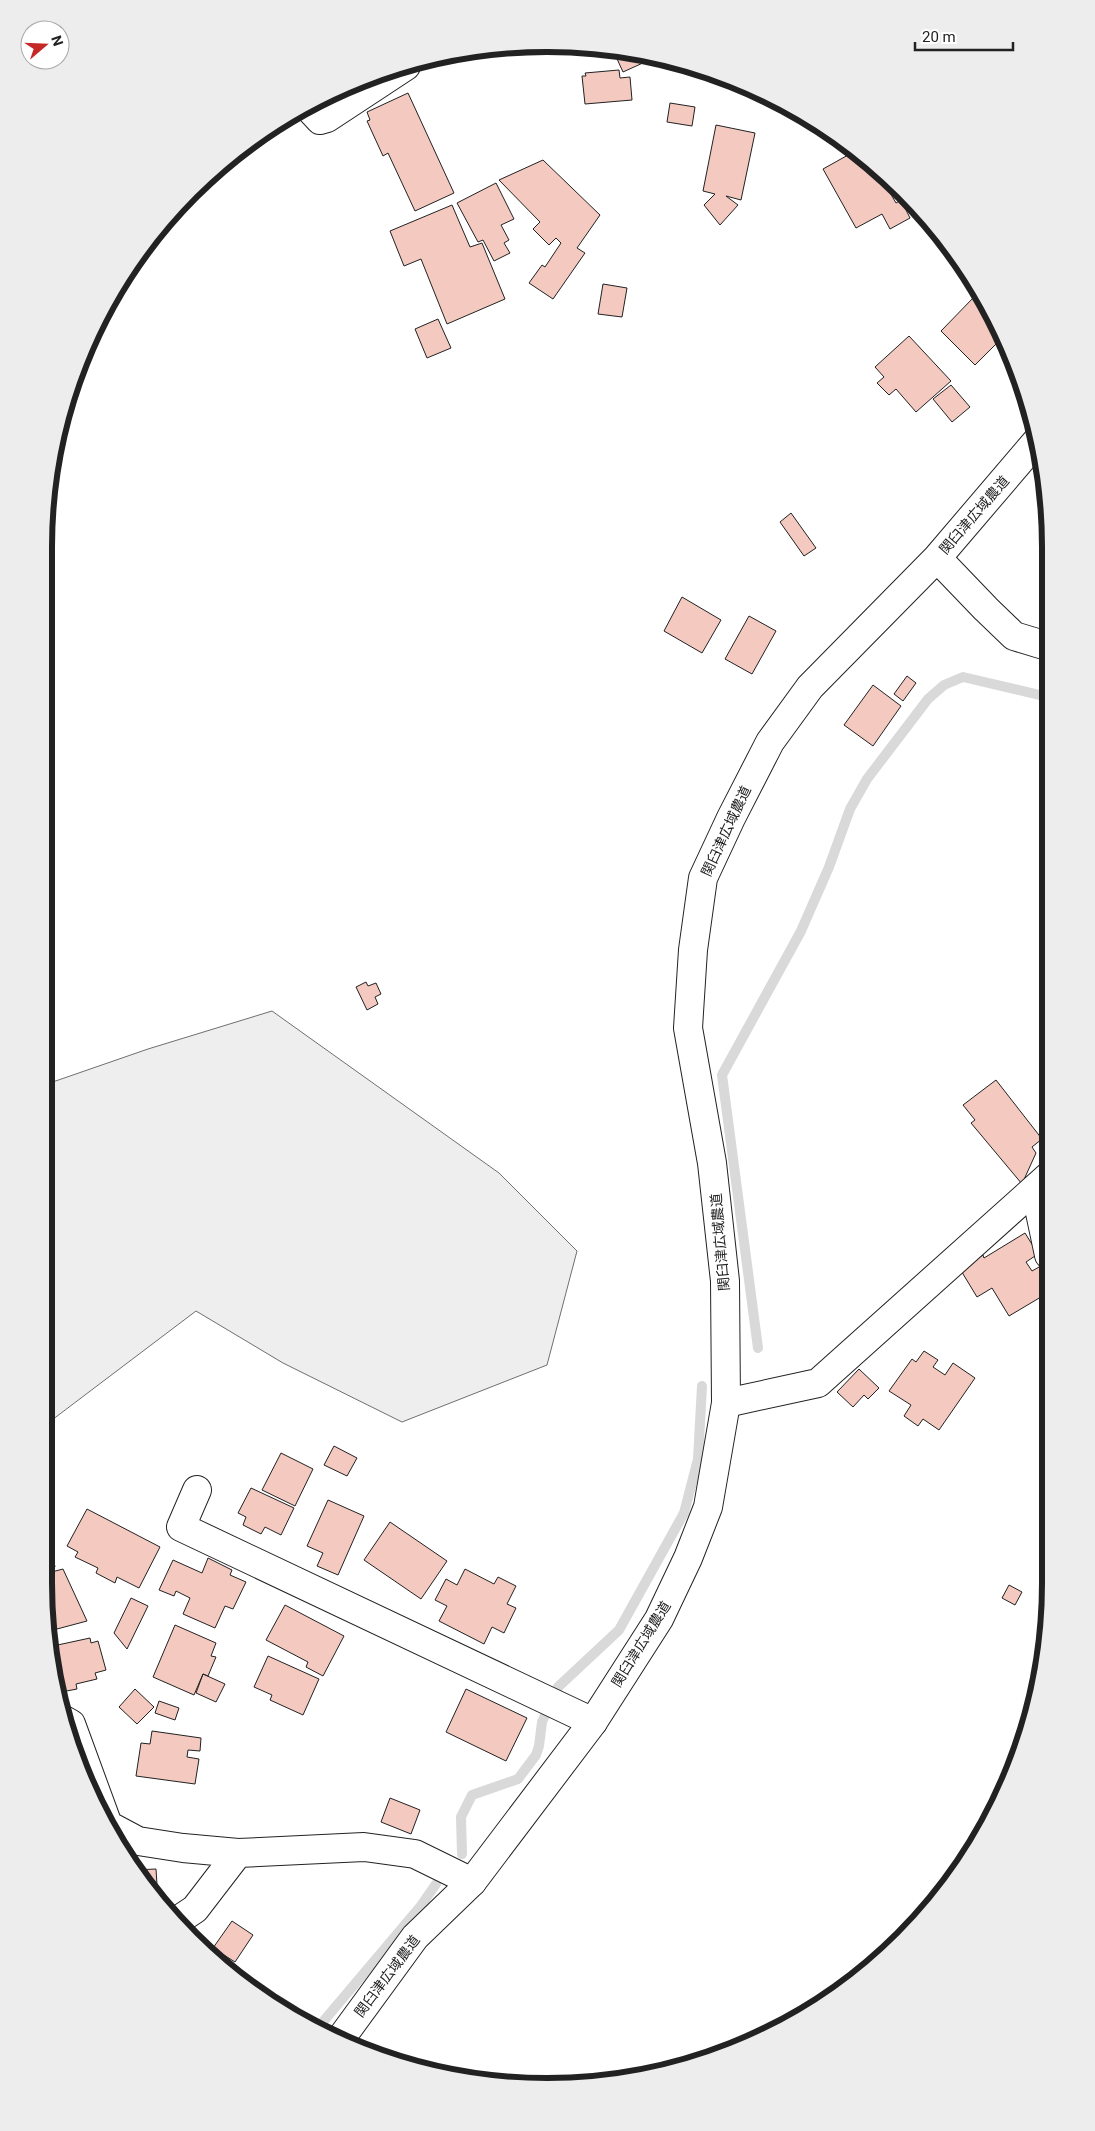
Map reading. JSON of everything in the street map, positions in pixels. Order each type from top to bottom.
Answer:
[{"type":"street","points":[[313,112],[320,120],[327,118],[384,80]]},
{"type":"street","name":"関臼津広域農道","points":[[344,2034],[415,1936],[472,1882],[593,1722],[659,1619],[688,1558],[708,1507],[726,1403],[725,1281],[723,1261],[712,1163],[688,1028],[693,950],[703,878],[770,742],[810,688],[937,558],[1032,447]]},
{"type":"street","points":[[937,558],[1014,636],[1042,644]]},
{"type":"street","points":[[726,1403],[818,1383],[1042,1182]]},
{"type":"street","points":[[198,1490],[181,1526],[593,1722]]},
{"type":"street","points":[[119,1830],[138,1840],[183,1848],[238,1853],[364,1847],[415,1854],[472,1882]]},
{"type":"street","points":[[182,1918],[195,1910],[238,1853]]},
{"type":"shaded area","points":[[272,1011],[499,1173],[577,1251],[547,1365],[402,1422],[283,1363],[196,1311],[52,1420],[52,1082],[148,1049]]},
{"type":"building","points":[[617,58],[645,62],[623,72]]},
{"type":"building","points":[[619,70],[620,78],[630,77],[632,100],[585,104],[582,76],[586,76],[585,73]]},
{"type":"building","points":[[408,93],[454,193],[415,211],[388,153],[383,156],[367,121],[370,120],[367,112]]},
{"type":"building","points":[[670,103],[695,107],[692,126],[667,122]]},
{"type":"building","points":[[716,125],[755,133],[741,200],[726,196],[738,205],[720,225],[704,205],[715,194],[703,191]]},
{"type":"building","points":[[849,155],[886,186],[896,203],[901,200],[910,218],[890,229],[882,214],[856,228],[823,169]]},
{"type":"building","points":[[543,160],[600,215],[577,248],[585,253],[553,299],[529,283],[542,265],[545,267],[561,243],[556,238],[549,245],[533,229],[540,222],[499,180]]},
{"type":"building","points":[[496,183],[514,219],[501,225],[509,240],[504,243],[510,253],[494,261],[483,240],[478,242],[457,203]]},
{"type":"building","points":[[452,205],[470,247],[482,243],[505,299],[447,324],[421,259],[404,266],[390,231]]},
{"type":"building","points":[[603,284],[627,288],[622,317],[598,314]]},
{"type":"building","points":[[974,297],[998,342],[975,365],[941,331]]},
{"type":"building","points":[[438,319],[451,348],[427,358],[415,329]]},
{"type":"building","points":[[909,336],[951,381],[916,412],[896,389],[889,395],[877,383],[884,377],[875,367]]},
{"type":"building","points":[[951,385],[970,407],[952,422],[933,399]]},
{"type":"building","points":[[791,513],[816,548],[804,556],[780,522]]},
{"type":"building","points":[[682,597],[721,620],[702,653],[664,631]]},
{"type":"building","points":[[749,616],[776,631],[752,674],[725,659]]},
{"type":"building","points":[[907,676],[916,683],[903,701],[894,694]]},
{"type":"building","points":[[873,685],[901,706],[873,746],[844,725]]},
{"type":"building","points":[[366,982],[368,986],[376,983],[381,994],[375,997],[378,1004],[367,1010],[356,987]]},
{"type":"building","points":[[996,1080],[1042,1139],[1032,1147],[1036,1153],[1022,1184],[971,1123],[975,1120],[963,1105]]},
{"type":"building","points":[[1025,1233],[1038,1254],[1026,1262],[1032,1271],[1039,1267],[1042,1272],[1042,1296],[1009,1316],[992,1288],[977,1297],[960,1269],[983,1255],[984,1258]]},
{"type":"building","points":[[924,1351],[938,1360],[933,1367],[945,1375],[953,1363],[975,1378],[939,1430],[923,1419],[918,1426],[904,1416],[911,1405],[889,1391],[912,1359],[916,1362]]},
{"type":"building","points":[[859,1369],[879,1388],[868,1399],[864,1395],[853,1407],[837,1392]]},
{"type":"building","points":[[334,1446],[357,1458],[347,1476],[324,1465]]},
{"type":"building","points":[[281,1453],[313,1469],[295,1506],[262,1490]]},
{"type":"building","points":[[251,1488],[294,1508],[281,1535],[265,1527],[261,1534],[243,1525],[246,1517],[238,1513]]},
{"type":"building","points":[[328,1500],[364,1516],[338,1575],[317,1566],[323,1553],[307,1546]]},
{"type":"building","points":[[87,1509],[160,1547],[139,1588],[117,1577],[115,1583],[96,1573],[98,1568],[75,1557],[78,1552],[67,1546]]},
{"type":"building","points":[[390,1522],[447,1561],[421,1599],[364,1560]]},
{"type":"building","points":[[52,1552],[55,1567],[52,1568]]},
{"type":"building","points":[[208,1558],[232,1570],[230,1575],[246,1582],[233,1609],[225,1606],[215,1628],[183,1614],[190,1598],[176,1591],[174,1596],[159,1590],[173,1560],[202,1573]]},
{"type":"building","points":[[63,1569],[87,1621],[57,1629],[54,1616],[52,1572]]},
{"type":"building","points":[[465,1569],[494,1584],[498,1577],[516,1586],[507,1604],[516,1608],[504,1633],[492,1627],[484,1644],[439,1621],[447,1606],[435,1600],[446,1579],[457,1585]]},
{"type":"building","points":[[1009,1585],[1022,1592],[1015,1605],[1002,1598]]},
{"type":"building","points":[[131,1598],[148,1606],[127,1649],[114,1633]]},
{"type":"building","points":[[285,1605],[344,1636],[323,1676],[306,1667],[308,1662],[266,1640]]},
{"type":"building","points":[[175,1625],[216,1643],[211,1656],[216,1657],[208,1676],[203,1674],[194,1695],[153,1677]]},
{"type":"building","points":[[90,1638],[91,1643],[98,1641],[106,1670],[95,1673],[97,1679],[76,1684],[77,1689],[64,1691],[57,1645]]},
{"type":"building","points":[[268,1656],[319,1679],[303,1715],[270,1700],[272,1695],[254,1687]]},
{"type":"building","points":[[203,1674],[225,1684],[216,1702],[196,1693]]},
{"type":"building","points":[[135,1689],[154,1707],[137,1724],[119,1707]]},
{"type":"building","points":[[466,1689],[527,1718],[506,1761],[446,1732]]},
{"type":"building","points":[[159,1701],[179,1708],[175,1720],[155,1713]]},
{"type":"building","points":[[152,1731],[201,1738],[200,1751],[188,1750],[187,1757],[199,1759],[195,1784],[136,1776],[141,1743],[150,1744]]},
{"type":"building","points":[[390,1798],[420,1810],[411,1834],[381,1822]]},
{"type":"building","points":[[156,1869],[157,1888],[155,1885],[144,1870]]},
{"type":"building","points":[[232,1921],[253,1935],[235,1962],[213,1948]]},
{"type":"waterway","points":[[758,1348],[722,1075],[801,931],[829,867],[850,809],[867,779],[928,699],[944,685],[963,677],[1042,696]]},
{"type":"waterway","points":[[462,1854],[461,1817],[472,1795],[518,1779],[536,1755],[542,1722],[558,1687],[619,1630],[684,1513],[698,1459],[702,1386]]},
{"type":"waterway","points":[[322,2023],[420,1907],[436,1884]]}]
